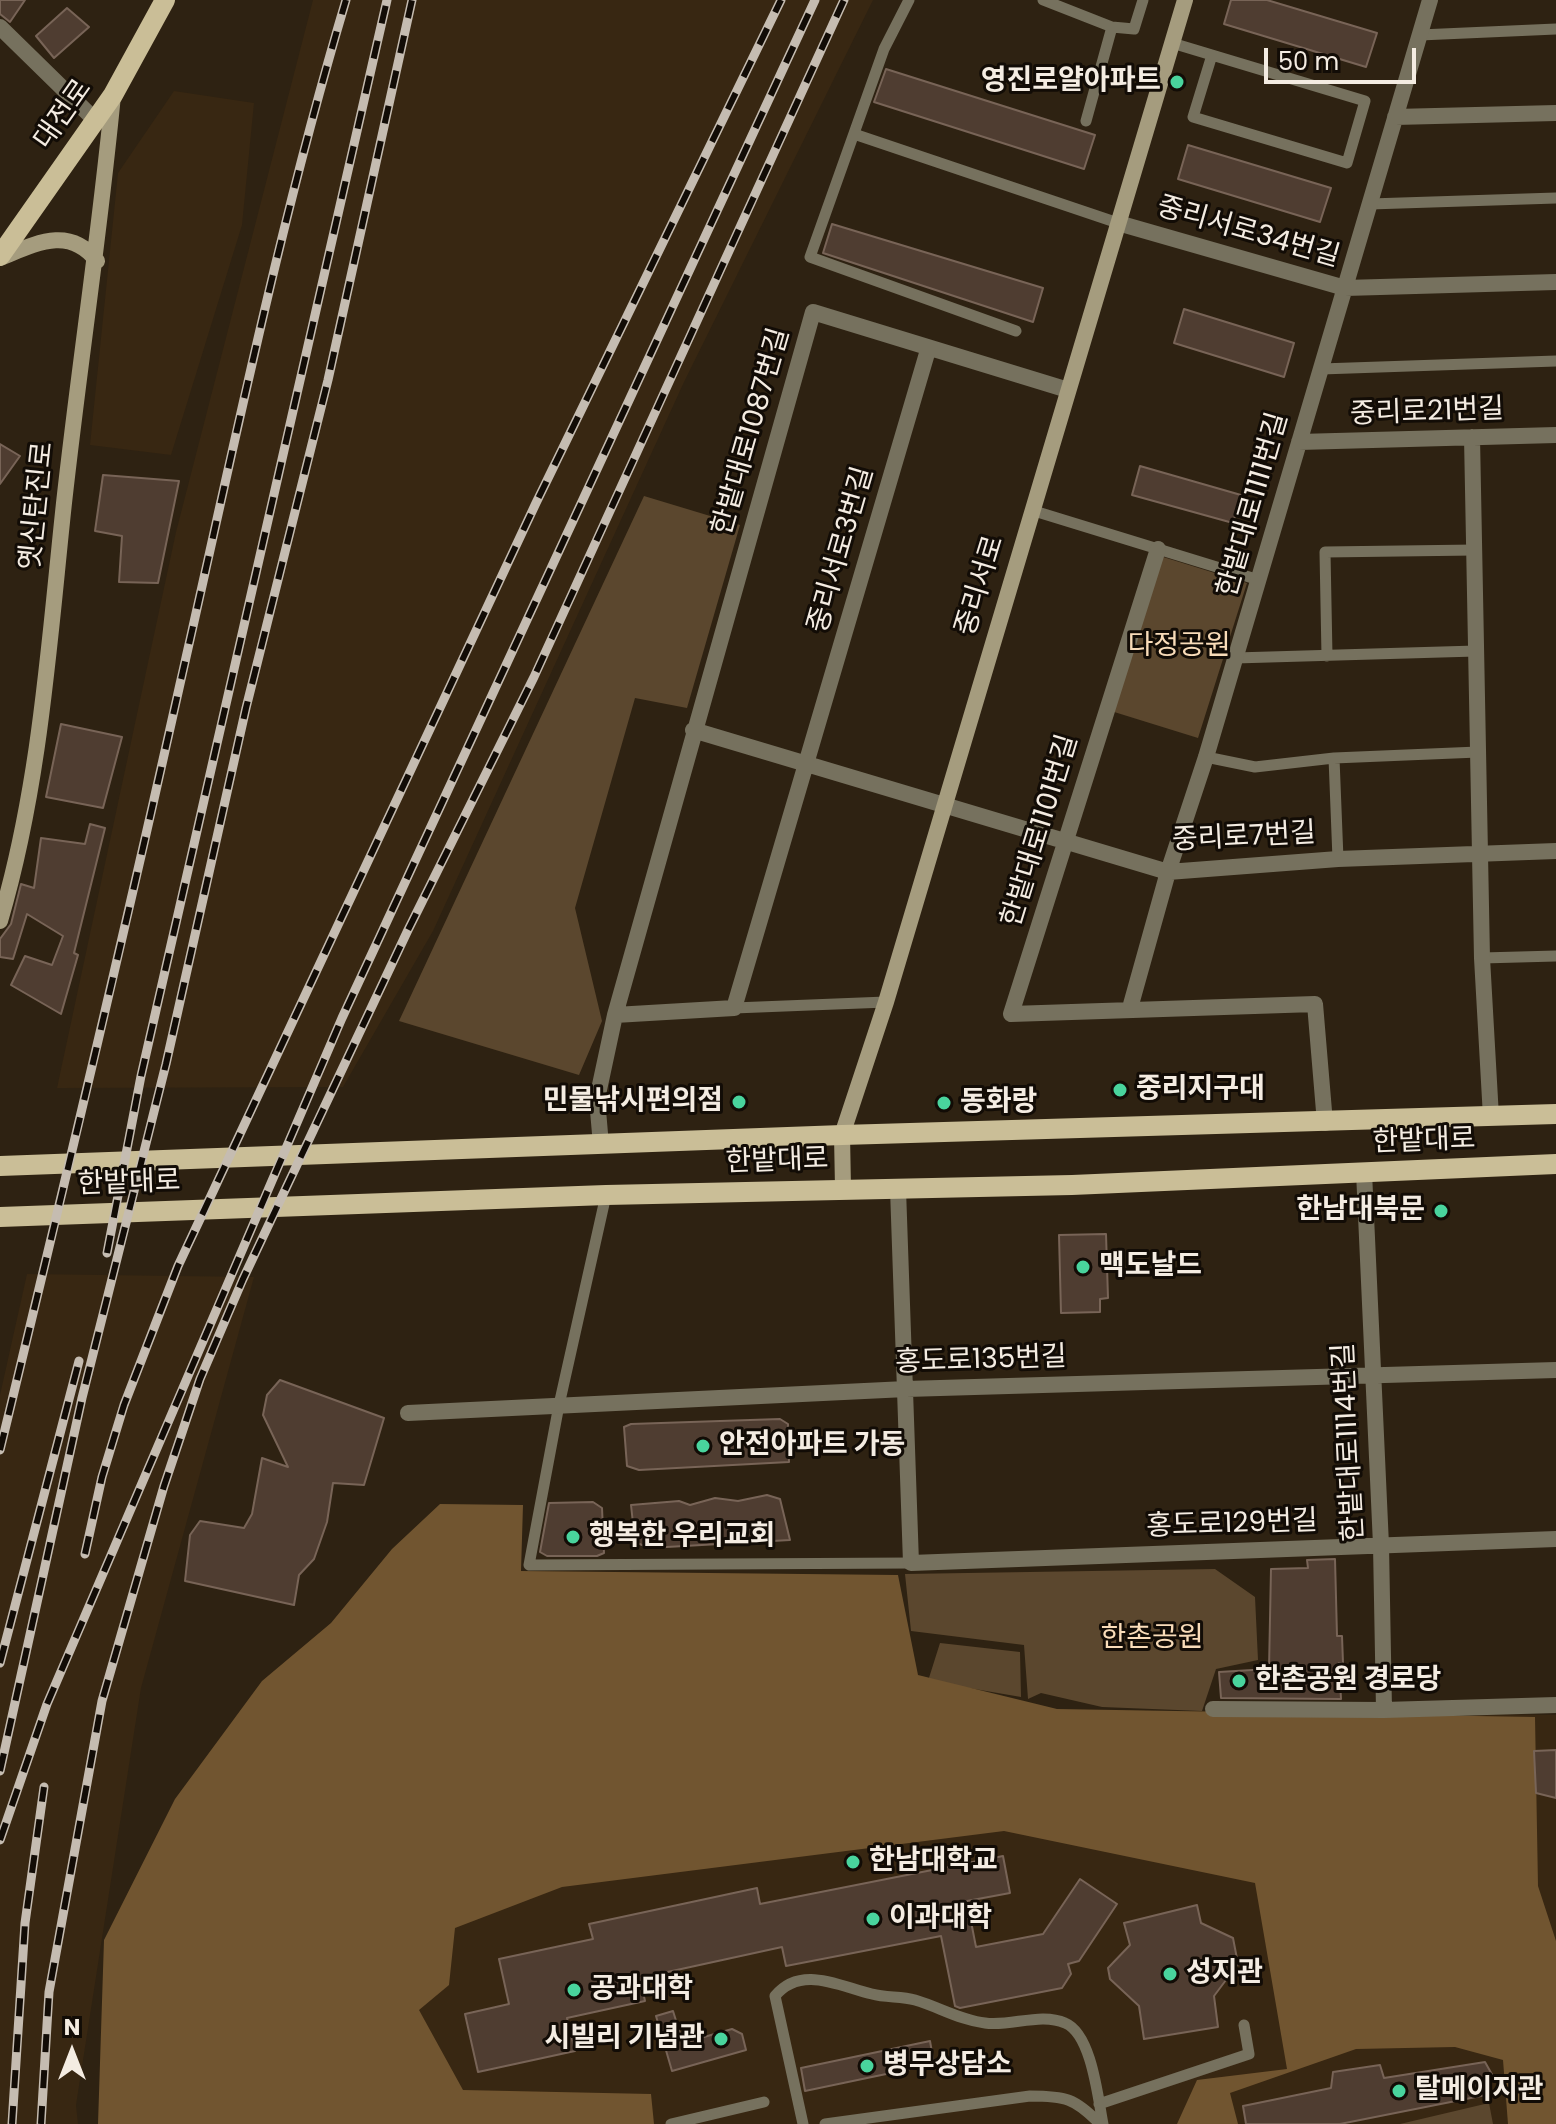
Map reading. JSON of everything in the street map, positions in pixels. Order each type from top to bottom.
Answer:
[{"type":"main road","name":"대전로","points":[[0,257],[113,95],[165,0]]},
{"type":"main road","name":"중리서로","points":[[843,1188],[842,1135],[886,1002],[1185,0]]},
{"type":"main road","name":"옛신탄진로","points":[[0,921],[7,873],[40,725],[81,353],[97,261],[113,95]]},
{"type":"main road","points":[[0,257],[46,239],[67,239],[86,248],[97,261]]},
{"type":"main road","name":"한밭대로","points":[[0,1166],[842,1135],[1556,1114]]},
{"type":"main road","name":"한밭대로","points":[[0,1217],[606,1195],[898,1189],[1556,1164]]},
{"type":"street","name":"한밭대로1111번길","points":[[1130,1008],[1430,0]]},
{"type":"street","points":[[0,27],[94,119]]},
{"type":"street","points":[[1395,117],[1556,113]]},
{"type":"street","name":"중리서로34번길","points":[[1118,223],[1345,288],[1556,282]]},
{"type":"street","name":"한밭대로1087번길","points":[[601,1145],[597,1099],[615,1015],[813,312],[928,350],[1068,390]]},
{"type":"street","name":"중리서로3번길","points":[[734,1008],[928,350]]},
{"type":"street","name":"중리로21번길","points":[[1299,442],[1556,435]]},
{"type":"street","points":[[1472,437],[1482,958],[1491,1117]]},
{"type":"street","name":"한밭대로1101번길","points":[[1130,1008],[1011,1014],[1158,549]]},
{"type":"street","points":[[693,730],[943,805]]},
{"type":"street","name":"중리로7번길","points":[[943,805],[1168,872],[1338,859],[1556,851]]},
{"type":"street","points":[[1130,1008],[1315,1004],[1325,1123]]},
{"type":"street","points":[[615,1015],[734,1008]]},
{"type":"street","name":"한밭대로1114번길","points":[[1364,1172],[1381,1545],[1384,1710]]},
{"type":"street","points":[[898,1189],[911,1563]]},
{"type":"street","name":"홍도로135번길","points":[[408,1413],[906,1389],[1556,1370]]},
{"type":"street","name":"홍도로129번길","points":[[911,1563],[1556,1539]]},
{"type":"street","points":[[1213,1709],[1384,1710],[1556,1705]]},
{"type":"lane","points":[[909,0],[884,49],[810,257],[1016,331]]},
{"type":"lane","points":[[1043,0],[1112,27],[1134,29],[1143,0]]},
{"type":"lane","points":[[1086,121],[1112,27]]},
{"type":"lane","points":[[1420,35],[1556,29]]},
{"type":"lane","points":[[1172,43],[1212,55],[1365,101],[1347,163],[1193,117],[1212,55]]},
{"type":"lane","points":[[854,134],[1118,223]]},
{"type":"lane","points":[[1370,204],[1556,198]]},
{"type":"lane","name":"중리로21번길","points":[[1321,369],[1556,361]]},
{"type":"lane","points":[[1031,510],[1259,580]]},
{"type":"lane","points":[[1327,656],[1325,552],[1475,550]]},
{"type":"lane","points":[[1235,658],[1476,651]]},
{"type":"lane","points":[[1206,757],[1255,767],[1334,758],[1478,752]]},
{"type":"lane","points":[[1334,758],[1338,859]]},
{"type":"lane","points":[[1482,958],[1556,956]]},
{"type":"lane","points":[[734,1008],[886,1002]]},
{"type":"lane","points":[[606,1195],[559,1405],[529,1565],[911,1563]]},
{"type":"lane","points":[[803,2124],[775,1996],[783,1986],[797,1981],[827,1979],[874,1995],[914,1999],[969,2021],[989,2024],[1041,2020],[1066,2023],[1078,2036],[1086,2054],[1102,2124]]},
{"type":"lane","points":[[1099,2104],[1249,2054],[1244,2025]]},
{"type":"lane","points":[[825,2124],[1030,2096],[1061,2096],[1082,2105],[1102,2124]]},
{"type":"lane","points":[[671,2124],[764,2102]]},
{"type":"shaded area","points":[[313,0],[873,0],[684,382],[433,931],[343,1087],[57,1088],[176,532]]},
{"type":"shaded area","points":[[174,91],[254,103],[242,225],[171,455],[90,445],[118,173]]},
{"type":"shaded area","points":[[27,1274],[254,1277],[141,1688],[76,2105],[78,2124],[0,2124],[0,1395]]},
{"type":"shaded area","name":"한남대학교","points":[[440,1504],[523,1505],[521,1571],[898,1575],[918,1675],[1057,1709],[1535,1717],[1538,1886],[1556,1941],[1556,2124],[1508,2124],[1503,2060],[1455,2047],[1356,2049],[1230,2093],[1238,2124],[1177,2124],[1197,2080],[1287,2069],[1255,1883],[1004,1831],[562,1887],[455,1928],[449,1985],[419,2010],[463,2090],[651,2094],[654,2124],[98,2124],[104,1940],[175,1799],[262,1681],[331,1623],[392,1549]]},
{"type":"shaded area","name":"한남대학교","points":[[518,1574],[1056,1710],[1556,1715],[1556,2124],[108,2124]]},
{"type":"green space","points":[[644,496],[740,525],[687,708],[635,698],[575,908],[602,1021],[579,1075],[399,1021]]},
{"type":"green space","name":"다정공원","points":[[1160,556],[1247,583],[1198,738],[1111,711]]},
{"type":"green space","name":"한촌공원","points":[[1215,1569],[1255,1597],[1258,1660],[1216,1669],[1202,1711],[1102,1707],[1041,1693],[1028,1699],[1024,1645],[911,1631],[905,1574]]},
{"type":"green space","points":[[940,1643],[1020,1652],[1021,1697],[928,1681]]},
{"type":"green space","points":[[1489,2103],[1493,2124],[1400,2124]]},
{"type":"building","points":[[0,0],[25,0],[10,22],[0,14]]},
{"type":"building","points":[[1231,0],[1267,0],[1377,33],[1366,67],[1224,24]]},
{"type":"building","points":[[67,8],[89,27],[54,58],[36,36]]},
{"type":"building","points":[[886,69],[1095,135],[1084,169],[874,102]]},
{"type":"building","points":[[1188,145],[1331,188],[1320,222],[1178,179]]},
{"type":"building","points":[[832,224],[1043,288],[1033,322],[823,253]]},
{"type":"building","points":[[1184,309],[1294,343],[1284,377],[1174,343]]},
{"type":"building","points":[[0,444],[20,456],[0,484]]},
{"type":"building","points":[[1140,466],[1241,495],[1233,523],[1132,495]]},
{"type":"building","points":[[103,475],[179,481],[158,583],[119,582],[122,536],[95,531]]},
{"type":"building","points":[[61,724],[122,737],[103,808],[46,797]]},
{"type":"building","points":[[90,824],[105,828],[74,953],[78,955],[61,1014],[11,985],[25,956],[52,965],[63,936],[27,914],[13,959],[0,957],[0,939],[11,924],[21,884],[34,888],[41,838],[85,844]]},
{"type":"building","name":"맥도날드","points":[[1106,1234],[1108,1298],[1100,1299],[1100,1312],[1061,1313],[1059,1235]]},
{"type":"building","points":[[280,1380],[384,1418],[364,1485],[333,1483],[327,1522],[314,1559],[299,1575],[294,1605],[185,1581],[190,1535],[200,1521],[244,1528],[252,1514],[262,1458],[288,1467],[263,1415],[267,1395]]},
{"type":"building","name":"안전아파트 가동","points":[[780,1419],[788,1424],[789,1462],[639,1470],[627,1466],[624,1427],[631,1424]]},
{"type":"building","points":[[767,1495],[780,1499],[790,1540],[649,1548],[635,1542],[631,1505],[679,1501],[690,1505],[715,1498],[738,1501]]},
{"type":"building","name":"행복한 우리교회","points":[[593,1502],[602,1508],[604,1553],[597,1556],[547,1556],[540,1552],[549,1503]]},
{"type":"building","points":[[1335,1559],[1337,1636],[1342,1636],[1343,1663],[1339,1663],[1341,1699],[1221,1698],[1219,1672],[1269,1669],[1271,1569],[1308,1568],[1307,1560]]},
{"type":"building","points":[[1556,1750],[1556,1798],[1536,1793],[1534,1751]]},
{"type":"building","points":[[1003,1856],[1010,1893],[967,1901],[976,1947],[1043,1934],[1080,1879],[1117,1904],[1079,1961],[1068,1964],[1071,1974],[1062,1988],[960,2008],[955,2006],[941,1936],[786,1966],[782,1947],[640,1978],[645,2001],[567,2018],[575,2051],[478,2072],[465,2014],[509,2004],[499,1959],[593,1939],[589,1924],[757,1888],[760,1904]]},
{"type":"building","name":"성지관","points":[[1197,1905],[1201,1923],[1233,1938],[1238,1964],[1214,1996],[1218,2027],[1144,2039],[1139,2006],[1110,1979],[1108,1968],[1130,1945],[1124,1923]]},
{"type":"building","name":"시빌리 기념관","points":[[673,2011],[683,2043],[732,2029],[742,2034],[746,2050],[672,2071],[656,2016]]},
{"type":"building","name":"병무상담소","points":[[930,2041],[934,2064],[805,2091],[801,2068]]},
{"type":"building","name":"탈메이지관","points":[[1485,2062],[1494,2078],[1480,2084],[1486,2095],[1340,2124],[1246,2124],[1243,2106],[1331,2088],[1333,2072],[1380,2065],[1384,2078]]},
{"type":"railway","points":[[0,1450],[114,972],[278,255],[346,0]]},
{"type":"railway","points":[[107,1253],[141,1076],[387,0]]},
{"type":"railway","points":[[0,1771],[82,1398],[166,1064],[246,708],[328,380],[412,0]]},
{"type":"railway","points":[[85,1554],[102,1477],[124,1405],[178,1266],[536,503],[781,0]]},
{"type":"railway","points":[[0,1840],[47,1704],[342,1018],[815,0]]},
{"type":"railway","points":[[41,2124],[49,1992],[102,1701],[164,1486],[200,1379],[243,1279],[408,930],[534,677],[844,0]]},
{"type":"railway","points":[[0,1663],[79,1361]]},
{"type":"railway","points":[[12,2124],[25,1923],[44,1787]]},
{"type":"place","name":"영진로얄아파트","points":[[1177,82]]},
{"type":"place","name":"중리지구대","points":[[1120,1090]]},
{"type":"place","name":"민물낚시편의점","points":[[739,1102]]},
{"type":"place","name":"동화랑","points":[[944,1103]]},
{"type":"place","name":"한남대북문","points":[[1441,1211]]},
{"type":"place","name":"맥도날드","points":[[1083,1267]]},
{"type":"place","name":"안전아파트 가동","points":[[703,1446]]},
{"type":"place","name":"행복한 우리교회","points":[[573,1537]]},
{"type":"place","name":"한촌공원 경로당","points":[[1239,1681]]},
{"type":"place","name":"한남대학교","points":[[853,1862]]},
{"type":"place","name":"이과대학","points":[[873,1919]]},
{"type":"place","name":"성지관","points":[[1170,1974]]},
{"type":"place","name":"공과대학","points":[[574,1990]]},
{"type":"place","name":"시빌리 기념관","points":[[721,2039]]},
{"type":"place","name":"병무상담소","points":[[867,2066]]},
{"type":"place","name":"탈메이지관","points":[[1399,2091]]}]
